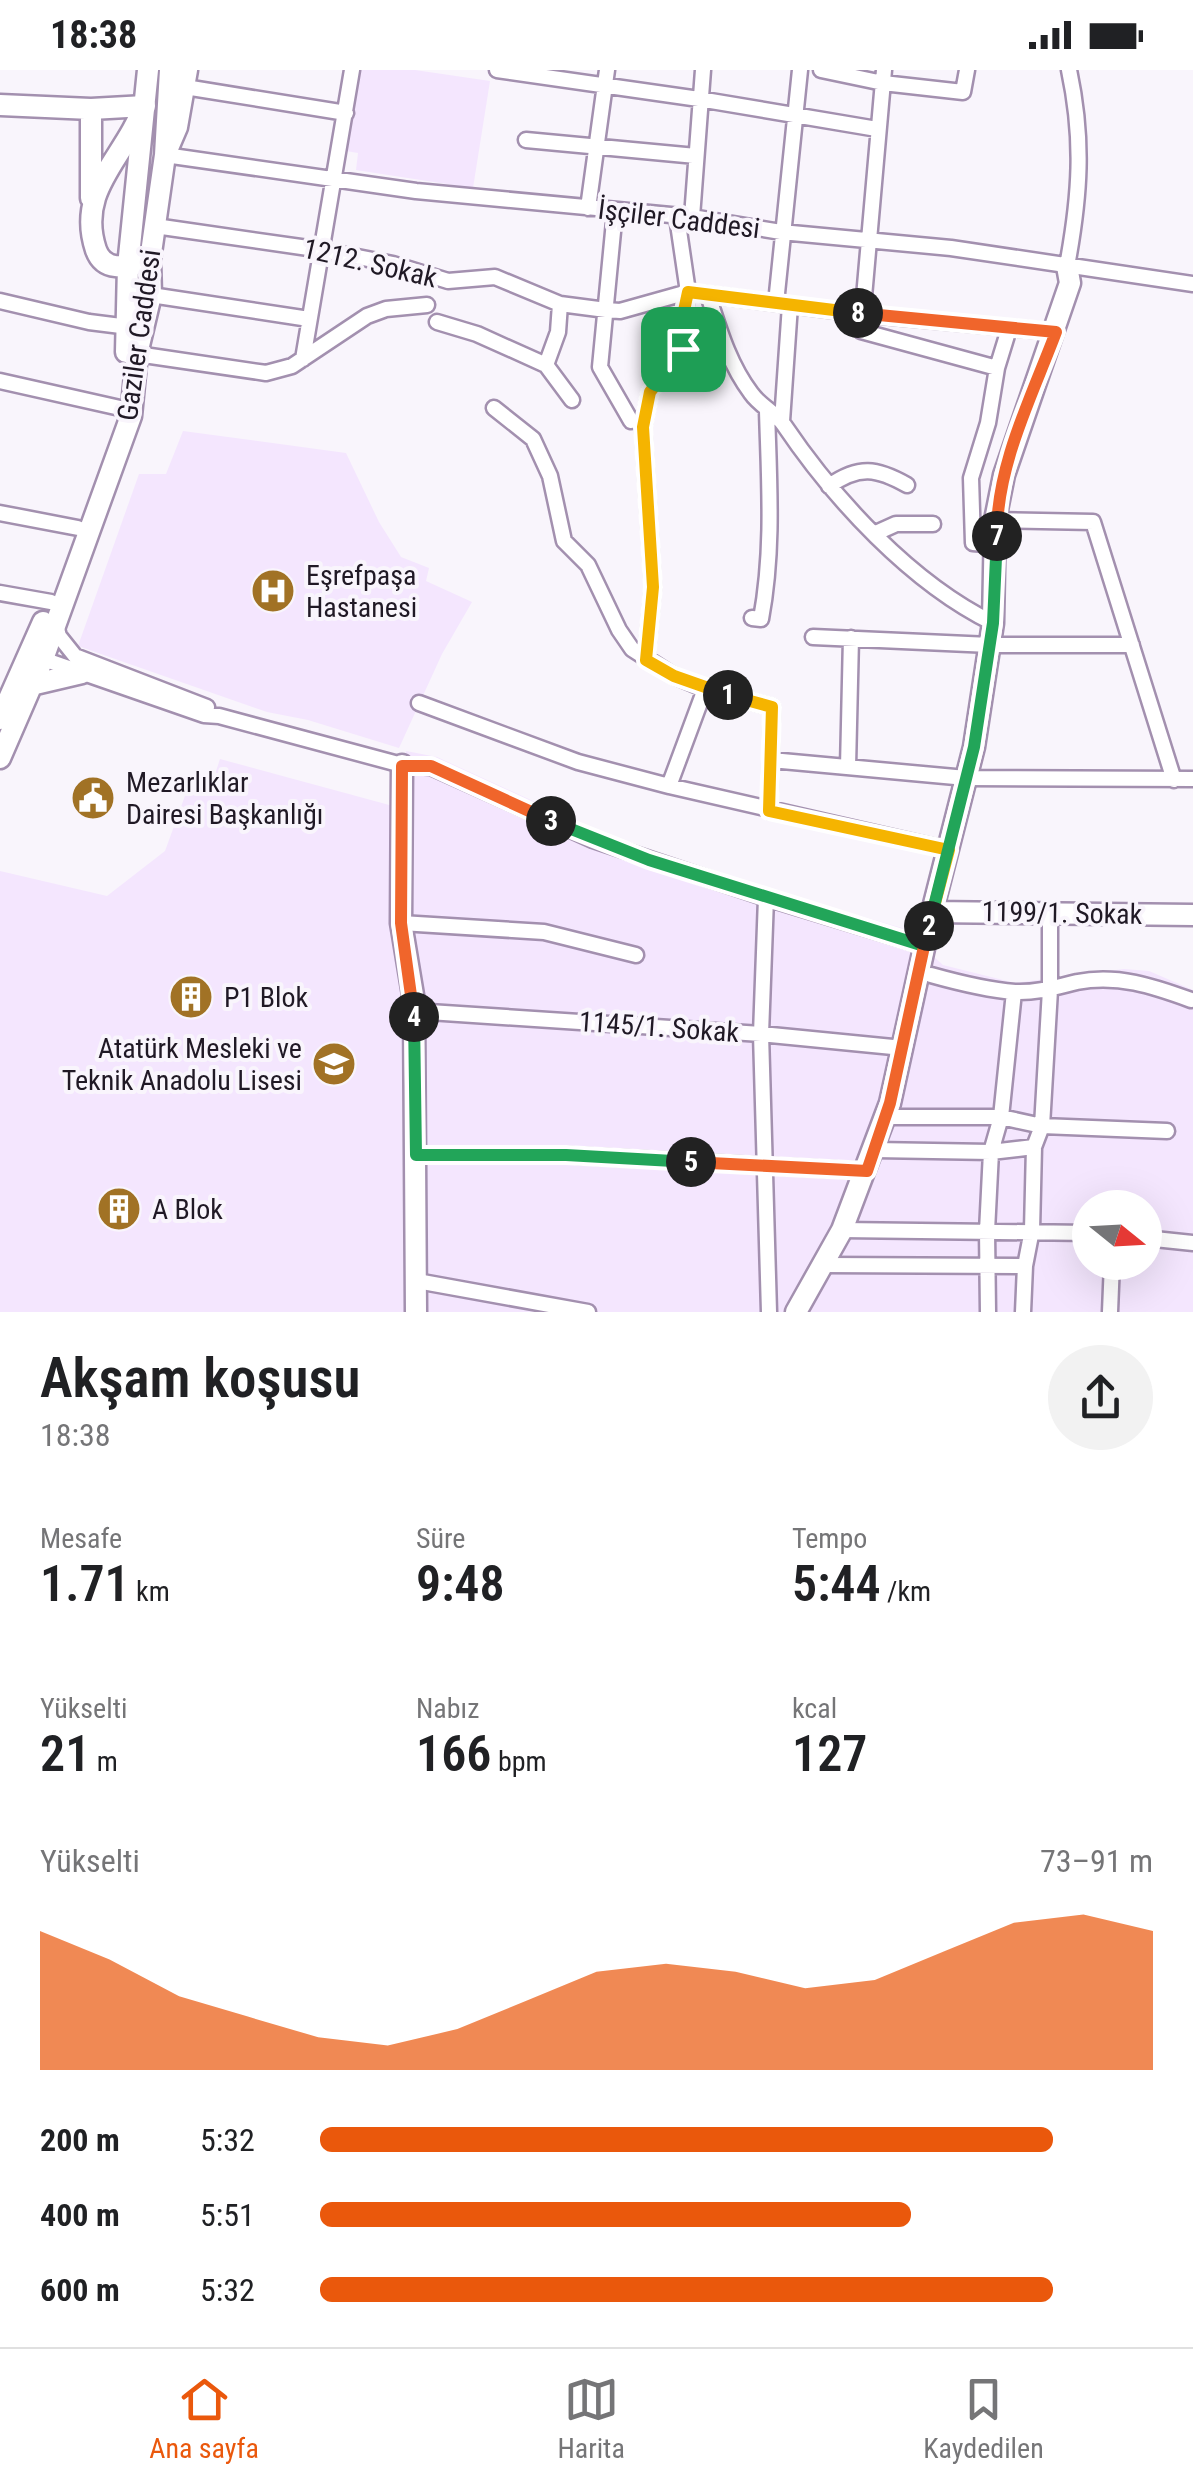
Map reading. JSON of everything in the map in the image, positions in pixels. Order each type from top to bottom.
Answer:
[{"type":"street","points":[[91,203],[145,106],[139,88],[140,70]]},
{"type":"street","name":"Gaziler Caddesi","points":[[53,613],[120,408],[128,327],[128,266],[148,70]]},
{"type":"street","name":"Gaziler Caddesi","points":[[0,718],[39,650],[131,416],[137,354],[150,296],[150,260],[165,155],[170,70]]},
{"type":"street","points":[[303,359],[352,70]]},
{"type":"street","points":[[496,70],[606,78],[877,129]]},
{"type":"street","points":[[646,660],[653,587],[643,427],[650,392],[683,349],[682,320],[688,292],[684,217],[696,156],[703,70]]},
{"type":"street","points":[[800,70],[782,232],[782,421],[792,440],[829,486],[930,584],[992,634]]},
{"type":"street","points":[[822,70],[884,76],[963,92],[968,70]]},
{"type":"street","points":[[796,1312],[842,1230],[886,1117],[966,778],[992,634],[995,520],[1004,476],[1070,283],[1067,266],[1078,204],[1081,143],[1069,70]]},
{"type":"street","points":[[884,76],[860,331],[997,368]]},
{"type":"street","points":[[165,155],[176,127],[186,78],[346,113]]},
{"type":"street","points":[[588,208],[606,78]]},
{"type":"street","points":[[0,105],[145,106]]},
{"type":"street","points":[[91,108],[92,228],[99,256],[108,265],[128,266],[150,260]]},
{"type":"street","points":[[526,140],[696,156]]},
{"type":"street","name":"İşçiler Caddesi","points":[[165,155],[416,191],[952,248],[1193,284]]},
{"type":"street","points":[[615,210],[600,367],[631,421]]},
{"type":"street","name":"1212. Sokak","points":[[155,226],[322,250],[393,264],[448,281],[495,278],[560,304],[606,310],[620,311],[688,292],[860,314],[1056,332]]},
{"type":"street","points":[[150,296],[309,319]]},
{"type":"street","points":[[708,296],[725,347],[750,393],[782,421]]},
{"type":"street","points":[[0,302],[128,327]]},
{"type":"street","points":[[546,365],[558,332],[560,304]]},
{"type":"street","points":[[137,354],[266,373],[292,366],[366,316],[386,309],[426,305]]},
{"type":"street","points":[[437,322],[478,334],[546,365],[572,400]]},
{"type":"street","points":[[996,545],[973,543],[970,491],[1008,329]]},
{"type":"street","points":[[0,382],[120,408]]},
{"type":"street","points":[[494,408],[533,439],[550,476],[564,541],[588,565],[618,630],[632,649],[705,689],[772,707],[769,811]]},
{"type":"street","points":[[752,618],[761,619],[766,590],[772,507],[767,411]]},
{"type":"street","points":[[829,486],[846,474],[881,470],[907,485]]},
{"type":"street","points":[[0,513],[78,528]]},
{"type":"street","points":[[995,520],[1093,522],[1174,780]]},
{"type":"street","points":[[876,533],[911,521],[933,524]]},
{"type":"street","points":[[0,592],[53,613],[59,636],[75,656],[207,707],[219,716]]},
{"type":"street","points":[[812,637],[992,634],[1132,645]]},
{"type":"street","points":[[848,767],[851,638]]},
{"type":"street","points":[[39,650],[82,673],[204,716],[219,716],[402,766],[431,766],[593,840],[924,946]]},
{"type":"street","name":"Gaziler Caddesi","points":[[0,758],[32,686],[39,650]]},
{"type":"street","points":[[32,686],[82,673]]},
{"type":"street","points":[[670,786],[705,689]]},
{"type":"street","points":[[418,703],[578,762],[769,811],[949,850]]},
{"type":"street","points":[[771,760],[966,778],[1193,779]]},
{"type":"street","points":[[402,766],[401,923],[414,1011],[416,1312]]},
{"type":"street","points":[[766,898],[761,1034],[770,1312]]},
{"type":"street","name":"1199/1. Sokak","points":[[932,912],[1193,915]]},
{"type":"street","points":[[1024,1312],[1025,1266],[1032,1230],[1034,1147],[1042,1126],[1050,913]]},
{"type":"street","points":[[401,923],[544,932],[636,955]]},
{"type":"street","points":[[931,975],[1014,992],[1050,990],[1114,978],[1191,1000]]},
{"type":"street","points":[[988,1312],[991,1152],[1000,1118],[1014,992]]},
{"type":"street","name":"1145/1. Sokak","points":[[414,1011],[761,1034],[903,1048]]},
{"type":"street","points":[[886,1117],[1000,1118],[1042,1126],[1168,1131]]},
{"type":"street","points":[[875,1150],[991,1152],[1034,1147]]},
{"type":"street","points":[[416,1155],[566,1155],[867,1171]]},
{"type":"street","points":[[842,1230],[1072,1232]]},
{"type":"street","points":[[1162,1240],[1193,1243]]},
{"type":"street","points":[[825,1264],[1025,1266]]},
{"type":"street","points":[[1110,1312],[1111,1280]]},
{"type":"street","points":[[417,1281],[588,1312]]},
{"type":"shaded area","points":[[359,70],[415,70],[490,81],[473,188],[356,170],[358,153],[346,151]]},
{"type":"shaded area","name":"Eşrefpaşa Hastanesi","points":[[183,431],[346,453],[379,522],[401,557],[429,568],[426,581],[472,602],[442,654],[399,748],[308,720],[267,712],[78,646],[139,474],[166,474]]},
{"type":"shaded area","points":[[406,751],[437,757],[646,853],[902,928],[943,965],[1015,983],[1124,969],[1149,971],[1193,990],[1193,1312],[0,1312],[0,871],[107,896],[165,851],[194,771],[214,777],[220,759],[393,806]]},
{"type":"place","name":"Eşrefpaşa Hastanesi","points":[[273,591]]},
{"type":"place","name":"Mezarlıklar Dairesi Başkanlığı","points":[[93,798]]},
{"type":"place","name":"P1 Blok","points":[[191,997]]},
{"type":"place","name":"Atatürk Mesleki ve Teknik Anadolu Lisesi","points":[[334,1064]]},
{"type":"place","name":"A Blok","points":[[119,1209]]},
{"type":"route","points":[[688,292],[860,314],[1056,332],[1004,476],[995,520],[993,623],[974,747],[886,1117],[867,1171],[566,1155],[416,1155],[414,1002],[401,923],[402,766],[431,766],[593,840],[924,946],[949,850],[769,811],[772,707],[705,689],[646,660],[653,587],[643,427],[650,392],[683,349],[682,320],[688,292]]}]
